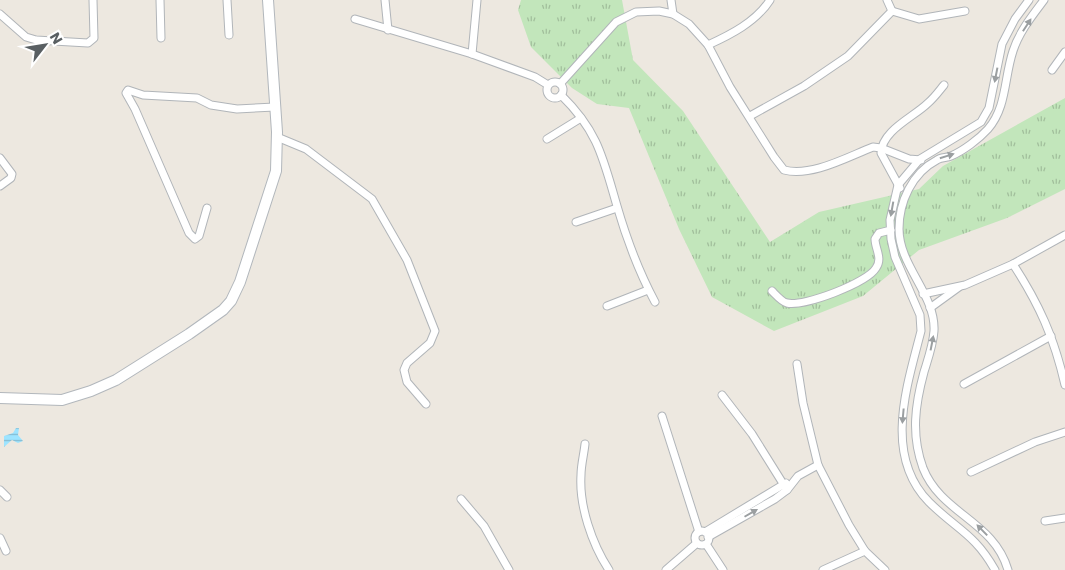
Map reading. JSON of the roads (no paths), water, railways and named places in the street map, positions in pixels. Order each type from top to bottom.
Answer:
[{"type":"street","points":[[0,14],[26,37],[36,40],[88,43],[94,38],[95,31],[93,0]]},
{"type":"street","points":[[160,0],[161,38]]},
{"type":"street","points":[[227,0],[229,34]]},
{"type":"street","points":[[0,398],[62,400],[91,391],[140,365],[223,310],[237,292],[276,171],[275,107],[268,0]]},
{"type":"street","points":[[385,0],[388,30]]},
{"type":"street","points":[[472,54],[477,0]]},
{"type":"street","points":[[671,0],[673,14]]},
{"type":"street","points":[[708,45],[732,34],[752,19],[770,0]]},
{"type":"street","points":[[887,0],[892,10],[919,19],[965,11]]},
{"type":"street","points":[[995,570],[980,546],[928,501],[916,482],[904,450],[902,434],[908,386],[911,368],[922,331],[920,315],[895,256],[891,230],[893,203],[898,185],[920,160],[981,122],[989,108],[1002,44],[1015,19],[1029,0]]},
{"type":"street","points":[[1008,570],[997,548],[984,532],[949,506],[933,487],[924,469],[914,430],[920,388],[934,334],[934,323],[930,308],[900,243],[899,224],[905,196],[918,176],[939,158],[952,156],[978,138],[994,121],[1002,102],[1014,50],[1025,26],[1044,0]]},
{"type":"street","points":[[750,116],[804,86],[841,61],[892,10]]},
{"type":"street","points":[[560,84],[616,22],[636,12],[659,11],[673,14],[689,24],[708,45],[730,87],[750,116],[774,158],[784,170],[791,172],[813,169],[873,147],[881,148],[909,159],[920,160],[930,165]]},
{"type":"street","points":[[355,19],[472,54],[535,77],[548,85]]},
{"type":"street","points":[[1052,70],[1065,52]]},
{"type":"street","points":[[548,85],[554,82],[560,84]]},
{"type":"street","points":[[560,84],[561,95],[581,118],[600,147],[618,208],[648,290],[655,302]]},
{"type":"street","points":[[548,85],[547,91],[550,96],[556,98],[561,95]]},
{"type":"street","points":[[905,196],[880,153],[881,148],[892,132],[928,104],[944,85]]},
{"type":"street","points":[[207,208],[199,236],[195,239],[189,233],[135,108],[126,93],[128,90],[143,95],[197,98],[211,105],[236,109],[275,107]]},
{"type":"street","points":[[135,108],[137,99],[143,95]]},
{"type":"street","points":[[547,138],[581,118]]},
{"type":"street","points":[[276,137],[306,149],[372,199],[407,260],[435,331],[430,343],[407,363],[404,370],[407,382],[426,404]]},
{"type":"street","points":[[0,158],[12,174],[11,178],[0,186]]},
{"type":"street","points":[[576,222],[618,208]]},
{"type":"street","points":[[772,292],[786,303],[796,303],[825,295],[854,283],[876,269],[879,261],[875,239],[879,233],[891,230]]},
{"type":"street","points":[[923,294],[959,287],[1013,264],[1065,235]]},
{"type":"street","points":[[1013,264],[1037,300],[1052,336],[1065,385]]},
{"type":"street","points":[[930,308],[959,287]]},
{"type":"street","points":[[607,306],[648,290]]},
{"type":"street","points":[[964,384],[1052,336]]},
{"type":"street","points":[[797,364],[803,403],[818,465],[849,525],[865,551],[885,570]]},
{"type":"street","points":[[911,368],[924,374]]},
{"type":"street","points":[[908,386],[920,388]]},
{"type":"street","points":[[722,395],[787,485]]},
{"type":"street","points":[[662,416],[705,536],[724,570]]},
{"type":"street","points":[[971,472],[1035,442],[1065,432]]},
{"type":"street","points":[[586,444],[580,475],[586,515],[601,557],[609,570]]},
{"type":"street","points":[[666,570],[705,536],[775,499],[787,485],[818,465]]},
{"type":"street","points":[[0,490],[7,497]]},
{"type":"street","points":[[461,499],[484,526],[509,570]]},
{"type":"street","points":[[1045,520],[1065,518]]},
{"type":"street","points":[[697,543],[695,537],[705,536]]},
{"type":"street","points":[[0,538],[6,551]]},
{"type":"street","points":[[823,570],[865,551]]},
{"type":"water","points":[[16,428],[19,428],[18,435],[23,441],[18,443],[12,440],[4,447],[4,436],[13,433]]}]
